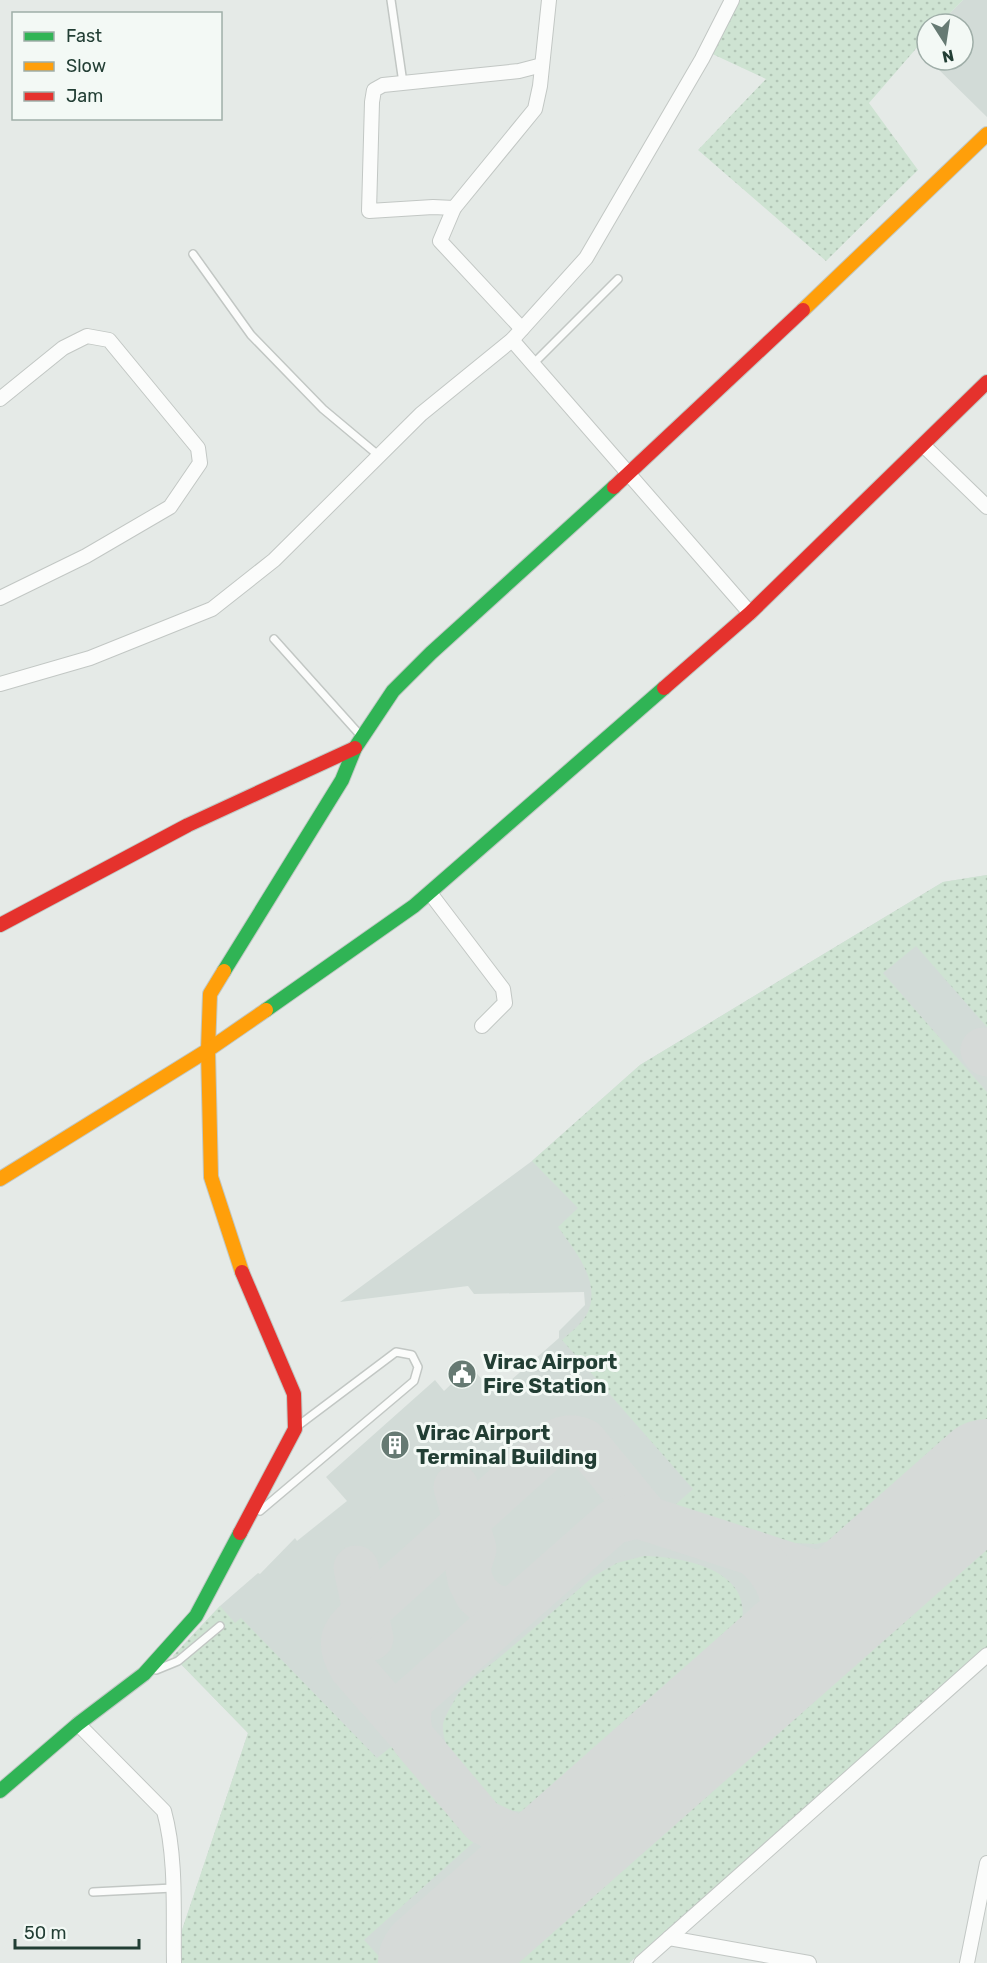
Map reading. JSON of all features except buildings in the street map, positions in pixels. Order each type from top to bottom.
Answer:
[{"type":"street","points":[[522,329],[440,242],[454,208],[535,109],[549,0]]},
{"type":"street","points":[[0,684],[90,658],[212,609],[274,560],[421,414],[512,340],[586,258],[702,59],[732,0]]},
{"type":"street","points":[[454,208],[369,211],[374,90],[383,85],[519,71],[542,65]]},
{"type":"street","points":[[0,1791],[78,1724],[144,1674],[196,1616],[295,1429],[294,1394],[236,1258],[211,1176],[208,1050],[210,994],[342,780],[359,743],[393,691],[431,653],[629,474],[878,241],[987,134]]},
{"type":"street","points":[[0,399],[63,348],[87,336],[109,340],[198,448],[200,463],[170,507],[86,556],[0,598]]},
{"type":"street","points":[[512,340],[750,613]]},
{"type":"street","points":[[0,1179],[208,1050],[414,906],[750,613],[987,382]]},
{"type":"street","points":[[923,445],[987,507]]},
{"type":"street","points":[[0,925],[188,825],[359,743]]},
{"type":"street","points":[[430,892],[503,989],[505,1003],[482,1026]]},
{"type":"street","points":[[641,1963],[987,1655]]},
{"type":"street","points":[[78,1724],[164,1811],[168,1826],[173,1888],[174,1963]]},
{"type":"street","points":[[967,1963],[987,1863]]},
{"type":"street","points":[[669,1938],[809,1963]]},
{"type":"lane","points":[[391,0],[403,83]]},
{"type":"lane","points":[[193,254],[251,335],[323,409],[378,455]]},
{"type":"lane","points":[[532,364],[618,279]]},
{"type":"lane","points":[[274,639],[359,743]]},
{"type":"lane","points":[[242,1527],[414,1381],[418,1367],[412,1355],[396,1352],[295,1429]]},
{"type":"lane","points":[[144,1674],[178,1661],[220,1626]]},
{"type":"lane","points":[[93,1892],[173,1888]]},
{"type":"shaded area","points":[[963,0],[987,0],[987,117],[941,72],[975,72],[975,12],[951,12]]},
{"type":"shaded area","points":[[987,875],[987,1647],[629,1963],[181,1963],[182,1930],[248,1733],[173,1656],[220,1606],[258,1573],[260,1574],[295,1538],[297,1541],[347,1501],[326,1477],[435,1380],[444,1391],[470,1366],[495,1394],[559,1338],[559,1331],[585,1305],[584,1292],[474,1294],[468,1286],[340,1302],[532,1161],[640,1065],[943,882]]},
{"type":"green space","points":[[734,0],[963,0],[951,12],[915,12],[915,50],[869,103],[918,170],[826,261],[698,150],[766,79],[706,51]]},
{"type":"green space","points":[[987,875],[987,1027],[916,946],[883,973],[987,1092],[987,1426],[875,1524],[850,1537],[816,1544],[795,1543],[678,1508],[674,1506],[693,1489],[562,1340],[583,1320],[591,1300],[589,1278],[572,1246],[558,1227],[578,1208],[532,1161],[640,1065],[943,882]]},
{"type":"green space","points":[[987,1523],[987,1647],[629,1963],[506,1963],[538,1934],[528,1924]]},
{"type":"green space","points":[[644,1556],[680,1560],[698,1565],[730,1582],[739,1595],[743,1611],[731,1654],[709,1677],[560,1803],[528,1811],[508,1810],[499,1806],[481,1792],[468,1777],[446,1744],[443,1725],[454,1701],[470,1680],[594,1576],[617,1563]]},
{"type":"green space","points":[[220,1606],[235,1623],[241,1618],[377,1758],[396,1743],[475,1841],[364,1940],[385,1963],[181,1963],[182,1930],[248,1733],[173,1656]]},
{"type":"taxiway","points":[[983,1050],[987,1054]]},
{"type":"taxiway","points":[[410,1734],[352,1668],[347,1658],[344,1650],[344,1637],[358,1619],[553,1443],[561,1439],[576,1438],[584,1441],[648,1519]]},
{"type":"taxiway","points":[[456,1487],[474,1549],[468,1568],[470,1580],[477,1594],[487,1603],[496,1608],[514,1609]]},
{"type":"taxiway","points":[[556,1856],[483,1822],[411,1735],[409,1726],[411,1700],[613,1522],[637,1516],[753,1553],[765,1564],[774,1576],[783,1602],[784,1629],[778,1660]]},
{"type":"taxiway","points":[[753,1553],[804,1569],[836,1575],[852,1575],[887,1564]]},
{"type":"taxiway","points":[[356,1568],[371,1638]]},
{"type":"runway","points":[[434,1963],[987,1475]]},
{"type":"traffic: fast","points":[[224,971],[342,780],[355,748],[393,691],[431,653],[614,487]]},
{"type":"traffic: fast","points":[[266,1010],[414,906],[664,688]]},
{"type":"traffic: fast","points":[[0,1791],[78,1724],[144,1674],[196,1616],[240,1533]]},
{"type":"traffic: slow","points":[[803,310],[987,134]]},
{"type":"traffic: slow","points":[[224,971],[210,994],[208,1050],[211,1177],[242,1272]]},
{"type":"traffic: slow","points":[[0,1179],[208,1050],[266,1010]]},
{"type":"traffic: jam","points":[[614,487],[803,310]]},
{"type":"traffic: jam","points":[[664,688],[750,613],[987,382]]},
{"type":"traffic: jam","points":[[0,925],[188,825],[355,748]]},
{"type":"traffic: jam","points":[[240,1533],[295,1429],[294,1394],[242,1272]]},
{"type":"place","name":"Virac Airport Fire Station","points":[[462,1374]]},
{"type":"place","name":"Virac Airport Terminal Building","points":[[395,1445]]}]
